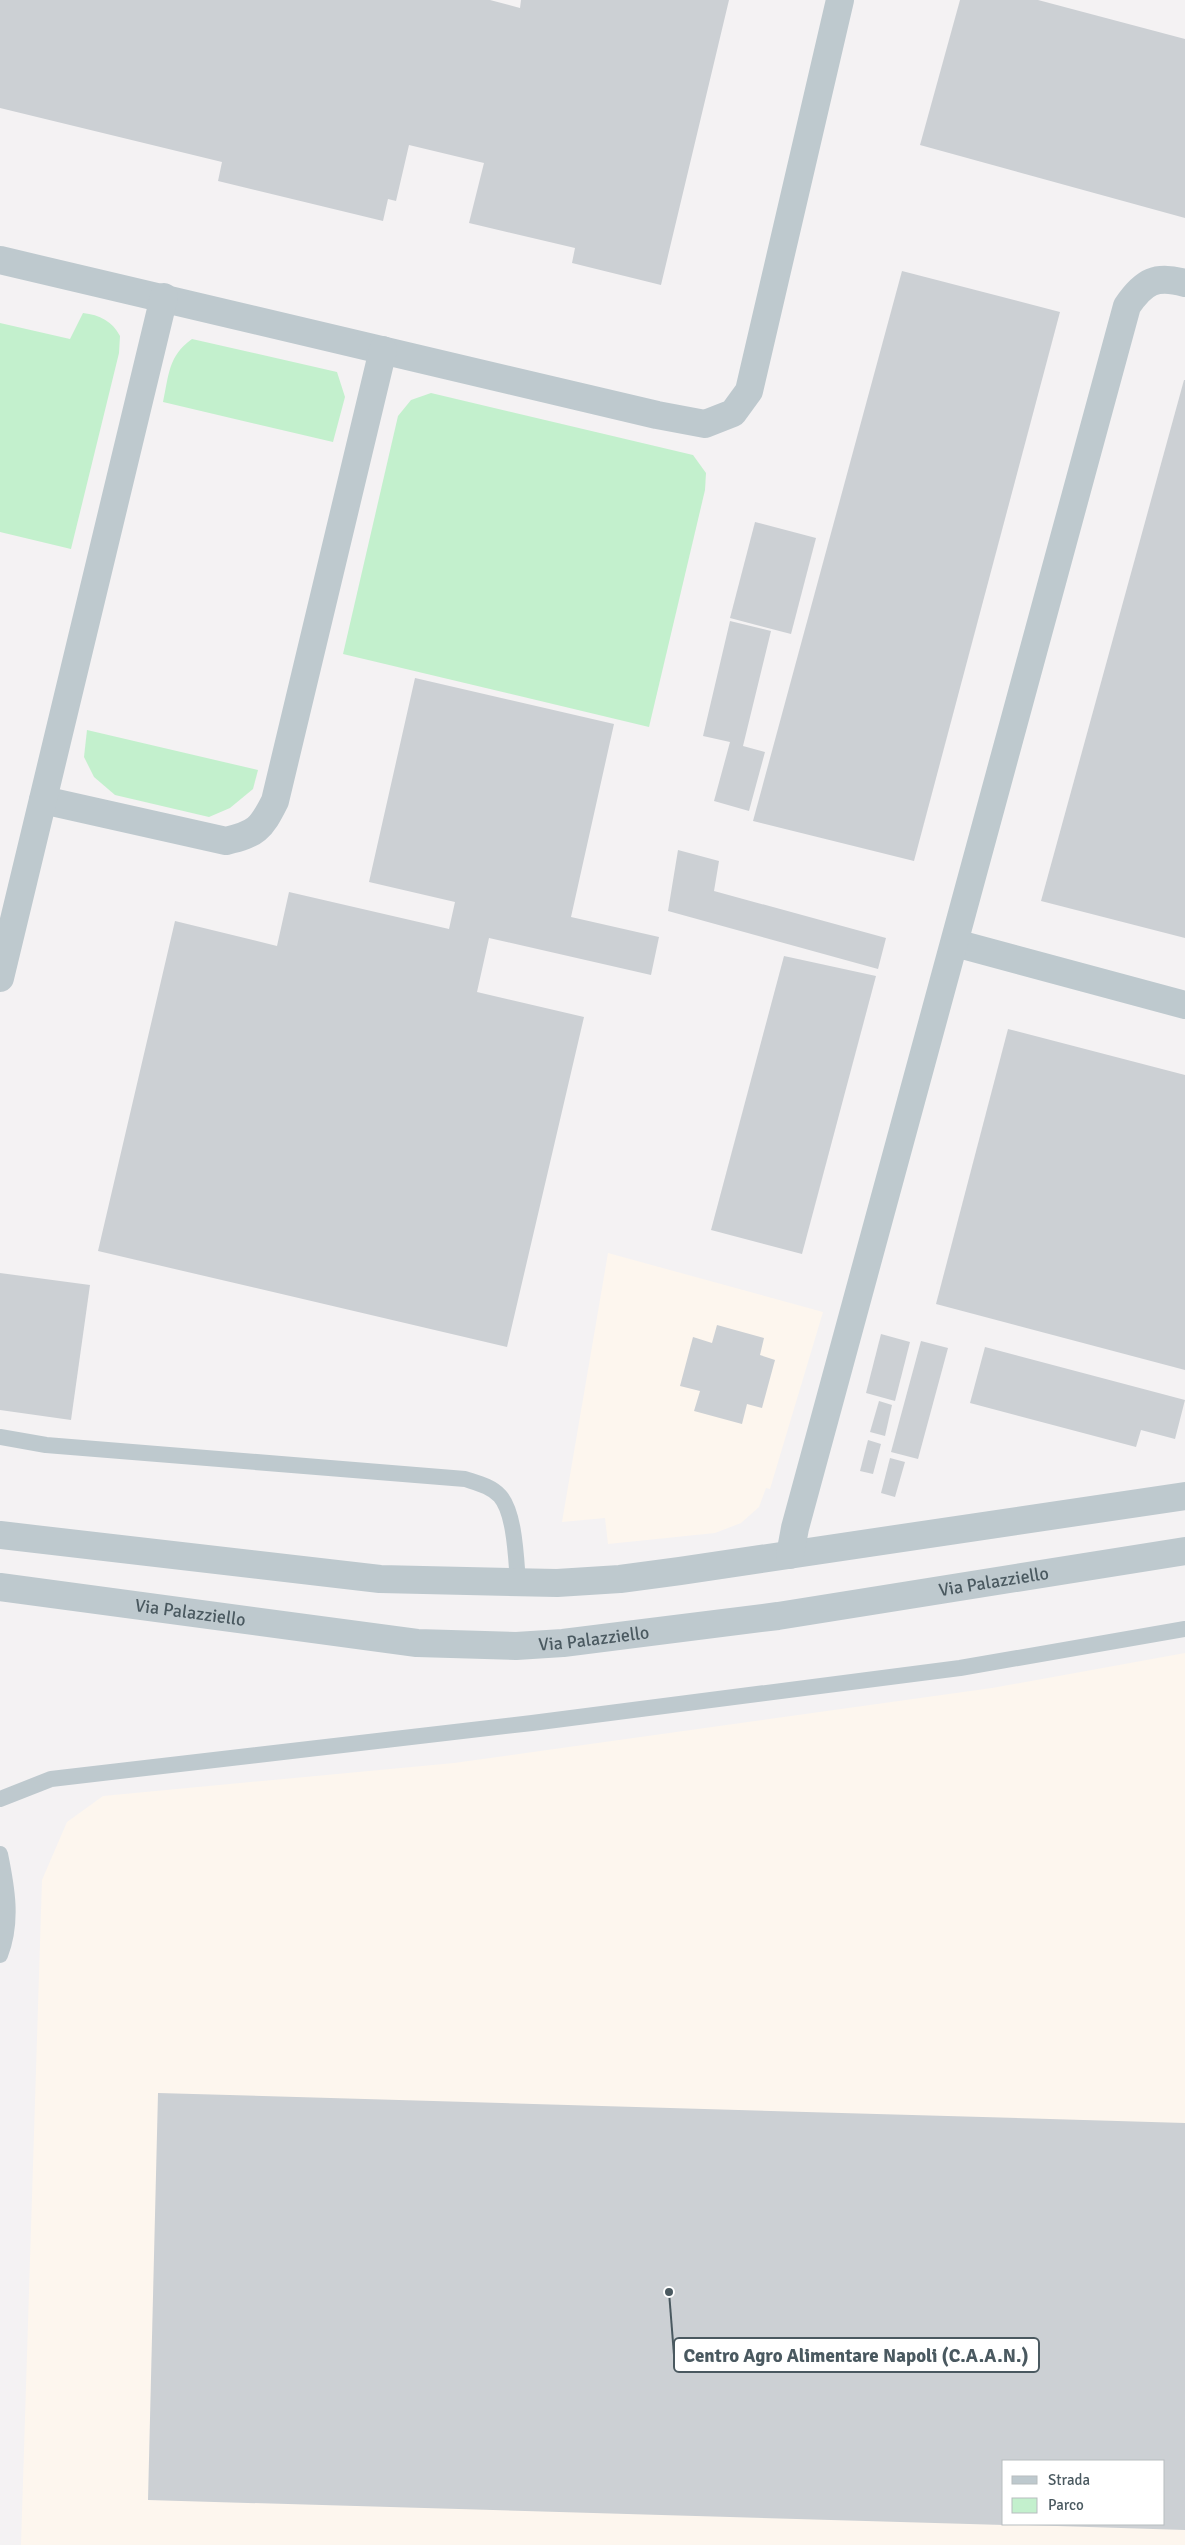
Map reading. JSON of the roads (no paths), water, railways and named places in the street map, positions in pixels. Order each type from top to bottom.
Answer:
[{"type":"street","points":[[0,260],[164,297],[657,416],[705,424],[732,413],[749,391],[840,0]]},
{"type":"street","points":[[790,1555],[795,1528],[1127,306],[1136,292],[1149,283],[1166,278],[1185,283]]},
{"type":"street","points":[[0,978],[164,297]]},
{"type":"street","points":[[43,800],[226,841],[250,835],[264,823],[275,801],[383,350]]},
{"type":"street","points":[[955,943],[1185,1005]]},
{"type":"street","points":[[0,1535],[380,1579],[557,1583],[620,1579],[1185,1496]]},
{"type":"street","name":"Via Palazziello","points":[[0,1587],[417,1643],[516,1646],[563,1643],[778,1616],[1185,1551]]},
{"type":"lane","points":[[0,1437],[46,1445],[465,1479],[485,1485],[500,1496],[509,1514],[518,1582]]},
{"type":"lane","points":[[0,1799],[51,1779],[532,1723],[960,1668],[1185,1629]]},
{"type":"lane","points":[[0,1854],[8,1891],[7,1929],[0,1956]]},
{"type":"place","name":"Centro Agro Alimentare Napoli (C.A.A.N.)","points":[[669,2292]]}]
